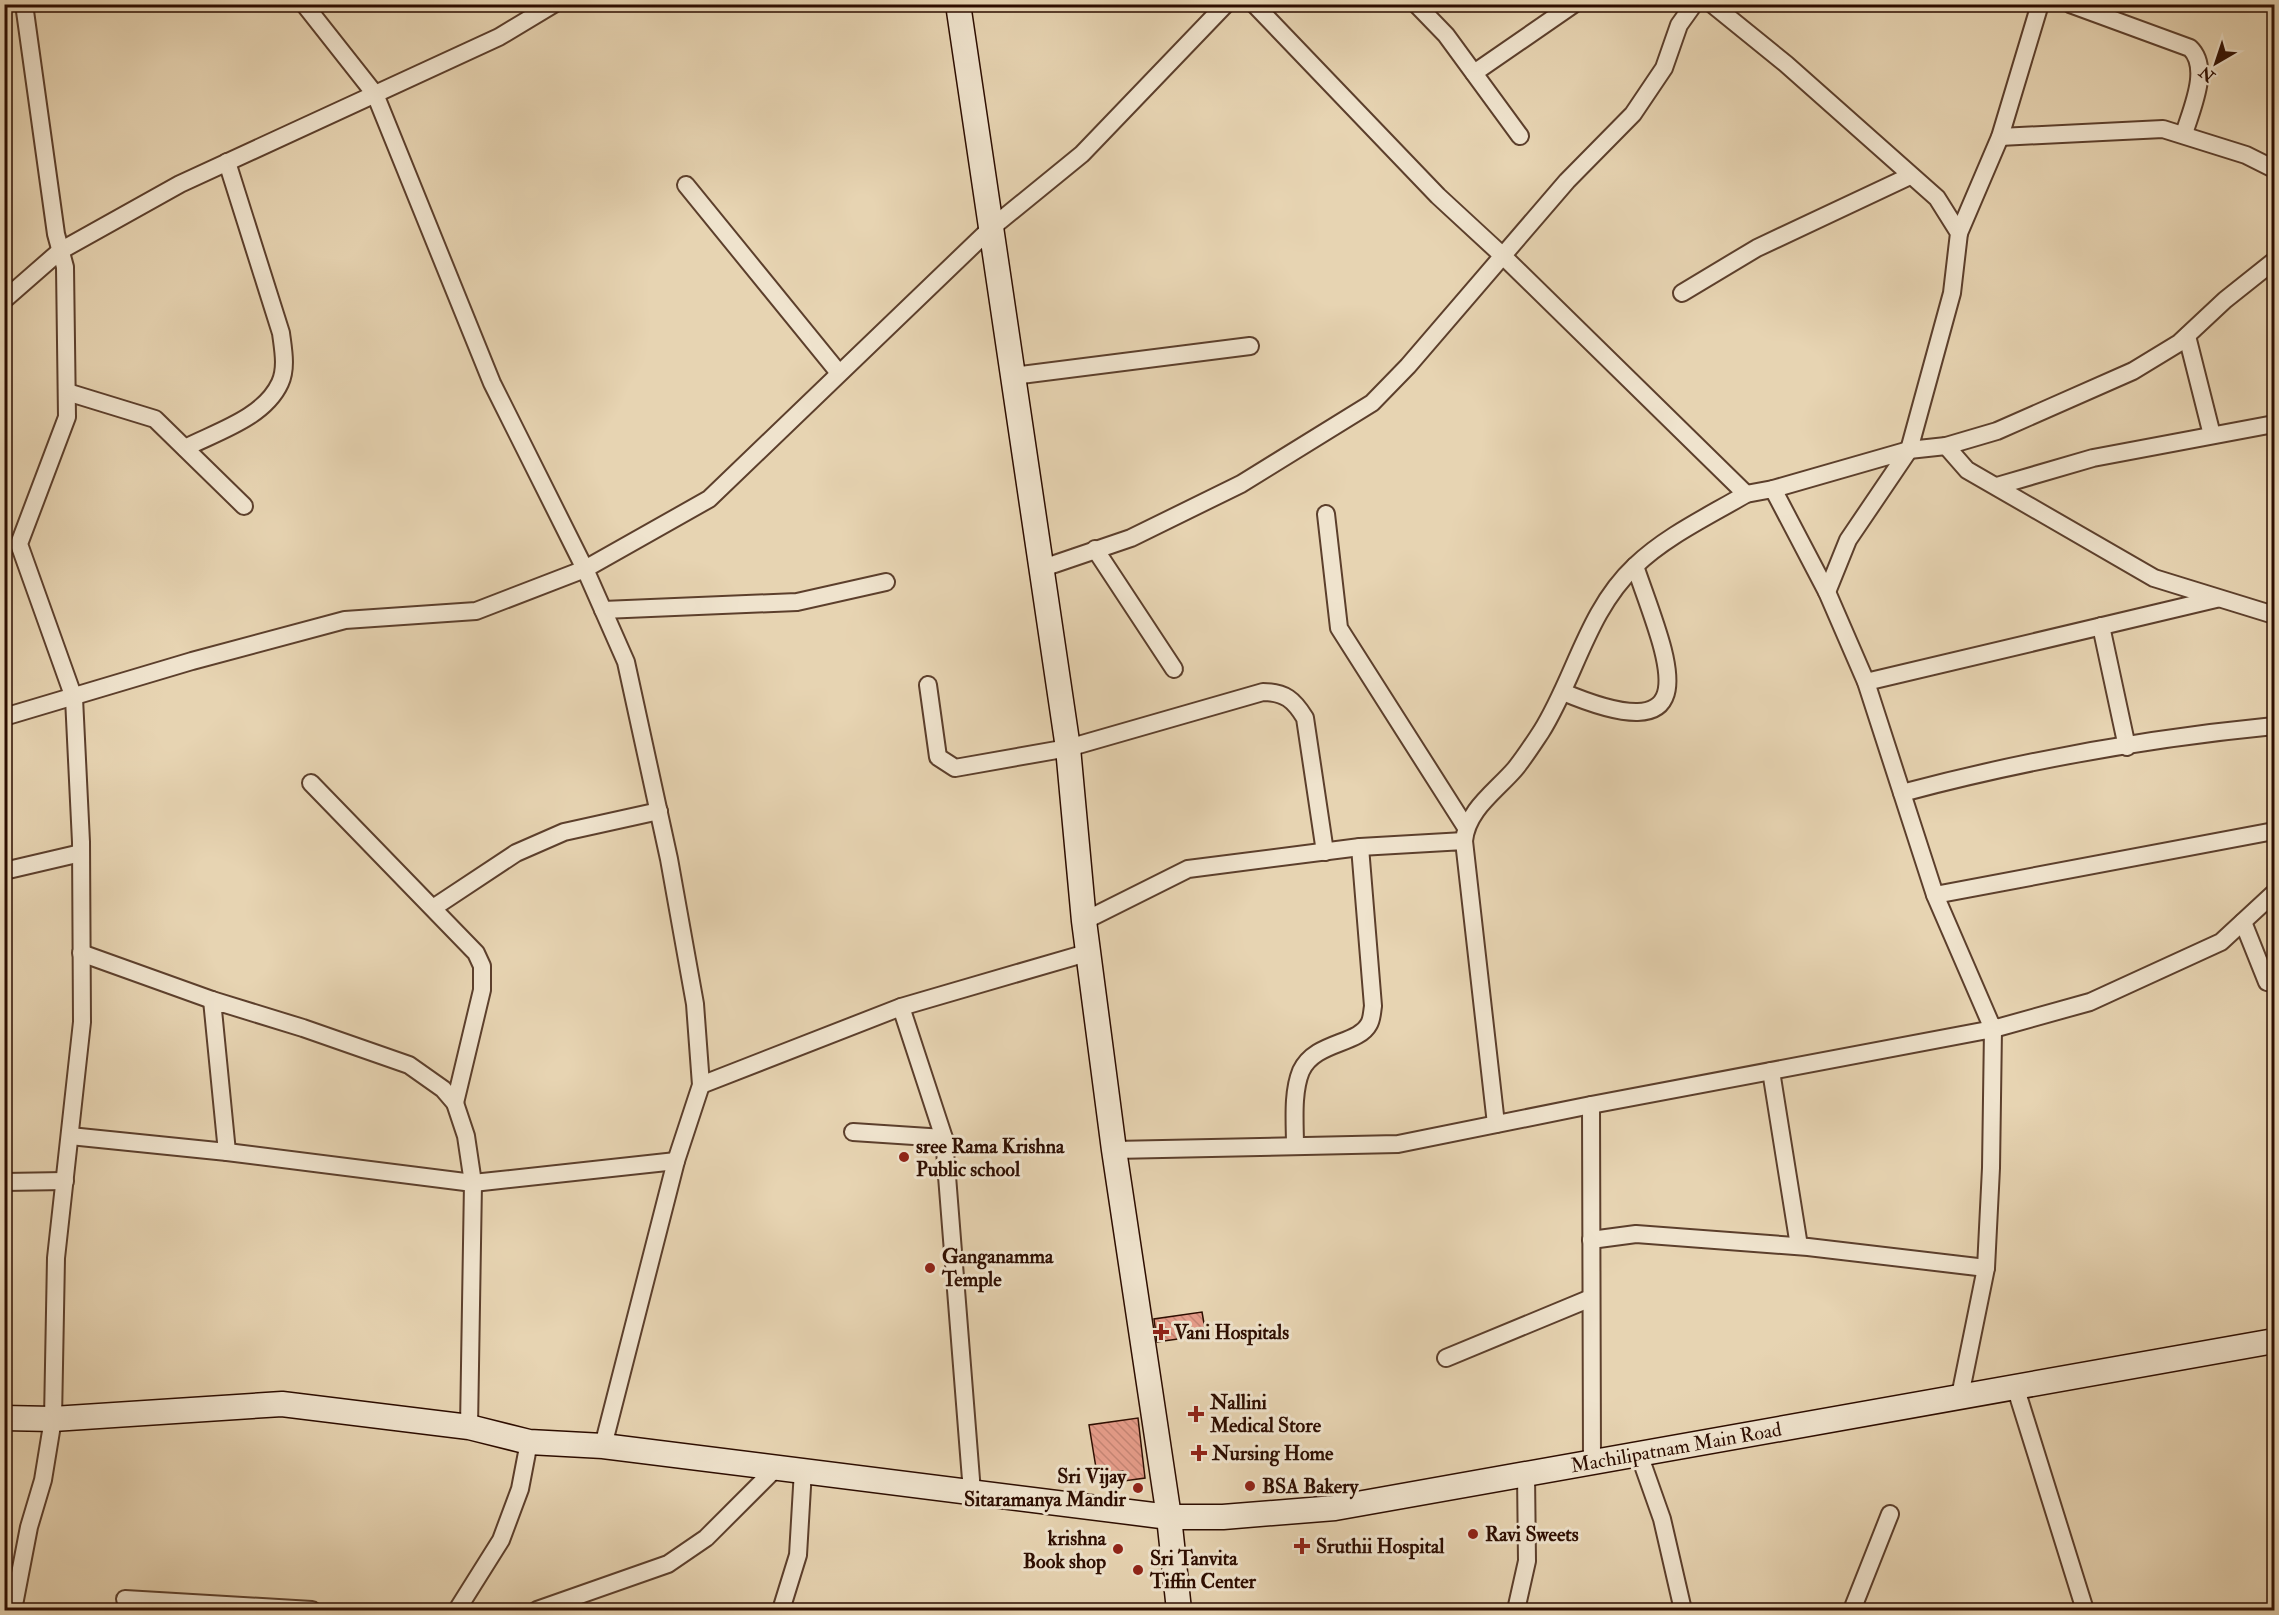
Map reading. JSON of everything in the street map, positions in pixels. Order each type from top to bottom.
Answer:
[{"type":"street","points":[[13,1611],[29,1527],[43,1480],[52,1419],[56,1258],[82,1022],[81,853],[74,698],[19,544],[67,417],[65,267],[60,251],[24,4]]},
{"type":"street","points":[[304,4],[375,94],[492,383],[585,569],[626,662],[659,811],[695,1004],[701,1084],[676,1161],[603,1446]]},
{"type":"street","points":[[4,300],[60,251],[180,184],[499,37],[554,4]]},
{"type":"street","points":[[958,4],[1068,748],[1084,921],[1090,952],[1114,1150],[1169,1517],[1179,1611]]},
{"type":"street","points":[[4,717],[192,661],[345,620],[476,611],[585,569],[709,499],[838,373],[990,230],[1082,154],[1226,4]]},
{"type":"street","points":[[1254,4],[1438,196],[1503,256],[1746,494]]},
{"type":"street","points":[[1416,4],[1446,35],[1520,136]]},
{"type":"street","points":[[1474,73],[1574,4]]},
{"type":"street","points":[[1040,569],[1131,538],[1240,484],[1372,403],[1408,366],[1567,181],[1634,114],[1664,68],[1679,25],[1694,4]]},
{"type":"street","points":[[1712,4],[1786,64],[1936,198],[1959,233]]},
{"type":"street","points":[[1827,592],[1848,540],[1909,450],[1952,292],[1959,233],[2000,137],[2040,4]]},
{"type":"street","points":[[2070,4],[2190,48],[2197,54],[2200,78],[2184,134]]},
{"type":"street","points":[[2000,137],[2163,129],[2246,155],[2274,169]]},
{"type":"street","points":[[185,448],[250,415],[267,402],[280,383],[284,362],[281,333],[227,162]]},
{"type":"street","points":[[1682,293],[1756,248],[1910,176]]},
{"type":"street","points":[[686,184],[838,373]]},
{"type":"street","points":[[1464,834],[1482,803],[1515,768],[1541,732],[1563,692],[1586,635],[1612,592],[1635,566],[1662,545],[1746,494],[1773,489],[1909,450],[1946,446],[1997,431],[2133,371],[2187,336],[2225,300],[2274,261]]},
{"type":"street","points":[[2187,336],[2212,435]]},
{"type":"street","points":[[1014,376],[1250,346]]},
{"type":"street","points":[[67,392],[155,419],[244,506]]},
{"type":"street","points":[[1997,486],[2093,458],[2274,424]]},
{"type":"street","points":[[1946,446],[1966,470],[1997,486],[2077,536],[2154,578],[2274,615]]},
{"type":"street","points":[[1773,489],[1827,592],[1866,682],[1935,894],[1993,1029],[1991,1168],[1986,1268],[1960,1396]]},
{"type":"street","points":[[1326,514],[1339,628],[1464,834],[1496,1124]]},
{"type":"street","points":[[1095,549],[1174,669]]},
{"type":"street","points":[[1563,692],[1598,707],[1636,713],[1653,710],[1664,700],[1668,686],[1668,663],[1635,566]]},
{"type":"street","points":[[603,610],[797,602],[886,582]]},
{"type":"street","points":[[1866,682],[2217,599]]},
{"type":"street","points":[[2101,627],[2127,747]]},
{"type":"street","points":[[928,685],[938,757],[955,768],[1068,748],[1263,692],[1278,692],[1294,701],[1305,718],[1324,852]]},
{"type":"street","points":[[1902,793],[2023,764],[2274,726]]},
{"type":"street","points":[[311,783],[476,953],[482,966],[482,990],[455,1103]]},
{"type":"street","points":[[433,908],[516,854],[564,832],[659,811]]},
{"type":"street","points":[[1935,894],[2274,831]]},
{"type":"street","points":[[1084,921],[1188,869],[1464,834]]},
{"type":"street","points":[[1295,1146],[1296,1093],[1301,1072],[1309,1059],[1322,1050],[1363,1031],[1370,1023],[1373,1006],[1360,847]]},
{"type":"street","points":[[4,871],[81,853]]},
{"type":"street","points":[[1114,1150],[1398,1144],[1993,1029],[2090,1002],[2221,942],[2274,893]]},
{"type":"street","points":[[2243,922],[2267,982],[2274,984]]},
{"type":"street","points":[[701,1084],[901,1007],[1090,952]]},
{"type":"street","points":[[81,953],[212,1000],[303,1028],[409,1065],[443,1089],[455,1103],[466,1136],[473,1184],[469,1427]]},
{"type":"street","points":[[212,1000],[227,1152]]},
{"type":"street","points":[[901,1007],[944,1138],[972,1492]]},
{"type":"street","points":[[1771,1071],[1799,1246]]},
{"type":"street","points":[[1591,1105],[1592,1462]]},
{"type":"street","points":[[853,1132],[944,1138]]},
{"type":"street","points":[[70,1136],[227,1152],[473,1184],[676,1161]]},
{"type":"street","points":[[4,1182],[65,1181]]},
{"type":"street","points":[[1591,1240],[1636,1234],[1799,1246],[1986,1268]]},
{"type":"street","points":[[1446,1358],[1591,1298]]},
{"type":"street","name":"Machilipatnam Main Road","points":[[4,1418],[52,1419],[282,1404],[469,1427],[529,1442],[603,1446],[1169,1517],[1223,1517],[1335,1508],[2274,1341]]},
{"type":"street","points":[[2015,1386],[2085,1611]]},
{"type":"street","points":[[457,1611],[501,1540],[520,1490],[529,1442]]},
{"type":"street","points":[[1639,1454],[1662,1519],[1683,1611]]},
{"type":"street","points":[[537,1611],[668,1564],[706,1538],[777,1467]]},
{"type":"street","points":[[781,1611],[798,1555],[803,1470]]},
{"type":"street","points":[[1516,1611],[1527,1561],[1526,1474]]},
{"type":"street","points":[[1852,1611],[1890,1514]]},
{"type":"street","points":[[125,1599],[312,1611]]},
{"type":"building","points":[[1202,1312],[1206,1335],[1157,1342],[1154,1319]]},
{"type":"building","points":[[1138,1418],[1145,1478],[1124,1481],[1123,1471],[1097,1474],[1089,1425]]},
{"type":"place","name":"sree Rama Krishna Public school","points":[[904,1157]]},
{"type":"place","name":"Ganganamma Temple","points":[[930,1268]]},
{"type":"place","name":"Vani Hospitals","points":[[1161,1332]]},
{"type":"place","name":"Nallini Medical Store","points":[[1196,1414]]},
{"type":"place","name":"Nursing Home","points":[[1199,1453]]},
{"type":"place","name":"BSA Bakery","points":[[1250,1486]]},
{"type":"place","name":"Sri Vijay Sitaramanya Mandir","points":[[1138,1488]]},
{"type":"place","name":"Ravi Sweets","points":[[1473,1534]]},
{"type":"place","name":"Sruthii Hospital","points":[[1302,1546]]},
{"type":"place","name":"krishna Book shop","points":[[1118,1549]]},
{"type":"place","name":"Sri Tanvita Tiffin Center","points":[[1138,1570]]}]
